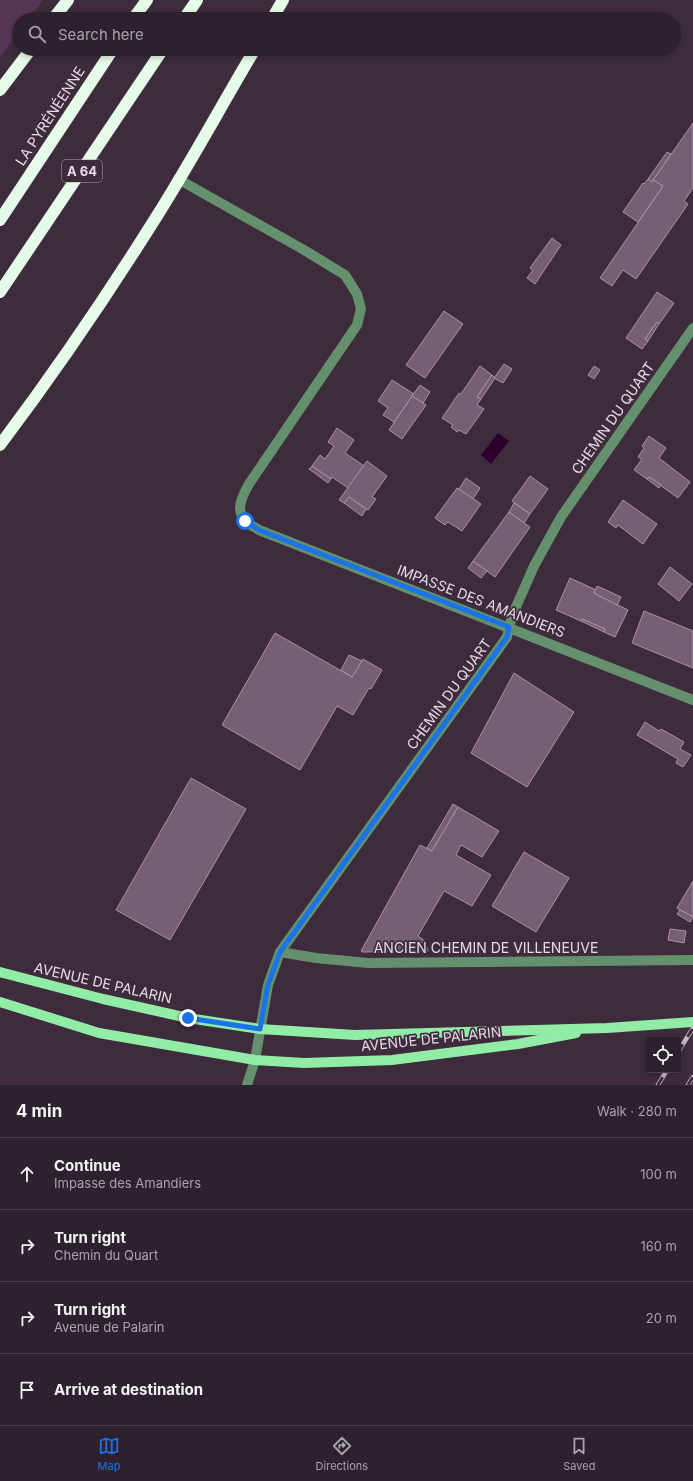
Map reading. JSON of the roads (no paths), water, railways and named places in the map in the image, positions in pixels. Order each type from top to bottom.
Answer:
[{"type":"highway","points":[[59,12],[68,0]]},
{"type":"highway","points":[[138,12],[147,0]]},
{"type":"highway","points":[[189,12],[197,0]]},
{"type":"highway","points":[[276,12],[283,0]]},
{"type":"highway","points":[[0,90],[26,56]]},
{"type":"highway","name":"LA PYRÉNÉENNE","points":[[0,220],[108,56]]},
{"type":"highway","name":"A 64","points":[[0,292],[158,56]]},
{"type":"highway","points":[[0,445],[101,304],[156,218],[251,56]]},
{"type":"main road","name":"AVENUE DE PALARIN","points":[[0,972],[103,999],[188,1018],[260,1029],[355,1034],[607,1028],[693,1022]]},
{"type":"main road","name":"AVENUE DE PALARIN","points":[[0,1002],[99,1033],[255,1060],[304,1063],[392,1060],[518,1044],[607,1028]]},
{"type":"street","name":"IMPASSE DES AMANDIERS","points":[[178,179],[304,250],[345,275],[357,294],[361,310],[357,325],[249,484],[240,500],[240,511],[245,521],[259,530],[693,700]]},
{"type":"street","name":"CHEMIN DU QUART","points":[[247,1085],[255,1060],[268,985],[280,952],[507,637],[512,616],[534,566],[561,517],[693,328]]},
{"type":"street","name":"ANCIEN CHEMIN DE VILLENEUVE","points":[[280,952],[316,958],[368,963],[693,960]]},
{"type":"railway","points":[[681,1047],[693,1028]]},
{"type":"railway","points":[[658,1085],[665,1073]]},
{"type":"railway","points":[[688,1085],[693,1077]]}]
